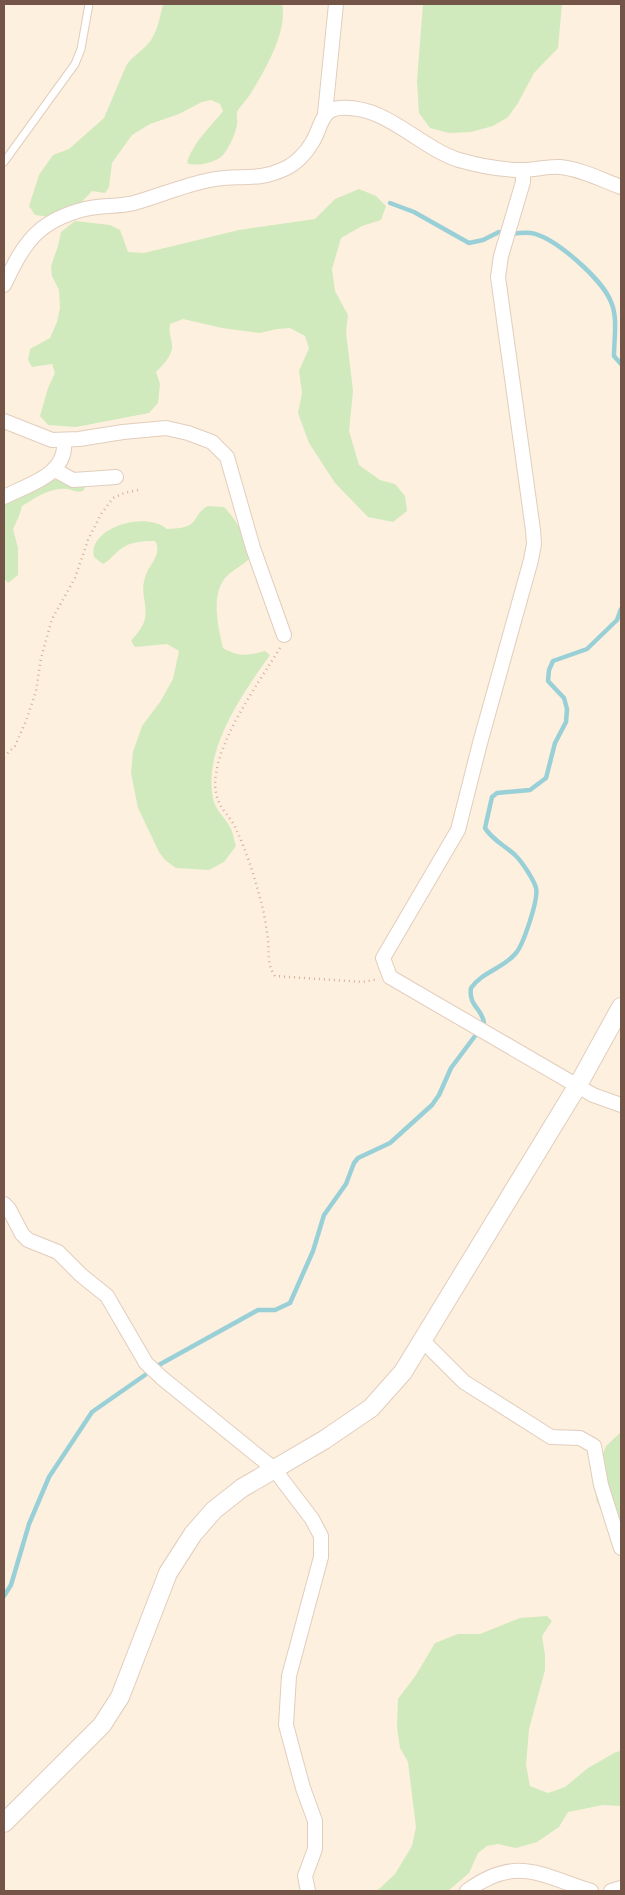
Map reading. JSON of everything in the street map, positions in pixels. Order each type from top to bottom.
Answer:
[{"type":"street","points":[[4,285],[31,237],[44,226],[86,208],[116,207],[210,180],[246,179],[272,174],[286,168],[314,141],[326,114],[336,4]]},
{"type":"street","points":[[326,114],[338,108],[351,108],[370,113],[387,119],[440,152],[458,159],[498,168],[524,170],[560,167],[578,171],[621,187]]},
{"type":"street","points":[[524,170],[523,182],[500,256],[498,277],[534,544],[527,577],[480,743],[458,830],[382,958],[390,978],[593,1095],[621,1105]]},
{"type":"street","points":[[4,421],[52,440],[80,439],[166,428],[188,433],[212,442],[220,448],[227,457],[232,470],[253,548],[284,635]]},
{"type":"street","points":[[4,497],[55,470],[62,459],[65,448],[64,440]]},
{"type":"street","points":[[55,470],[73,480],[116,477]]},
{"type":"street","points":[[4,1823],[102,1725],[120,1697],[168,1573],[193,1534],[214,1510],[242,1488],[324,1440],[371,1408],[403,1372],[578,1085],[621,1008]]},
{"type":"street","points":[[4,1204],[9,1209],[22,1234],[28,1240],[58,1252],[81,1275],[107,1296],[146,1363],[274,1469],[312,1519],[321,1536],[321,1557],[288,1676],[286,1726],[315,1821],[315,1849],[304,1876],[308,1891]]},
{"type":"street","points":[[424,1340],[464,1382],[543,1432],[551,1436],[580,1438],[594,1446],[601,1485],[621,1548]]},
{"type":"street","points":[[467,1891],[492,1875],[525,1871],[555,1877],[591,1891]]},
{"type":"street","points":[[611,1891],[621,1888]]},
{"type":"lane","points":[[4,162],[74,64],[81,49],[89,4]]},
{"type":"path","points":[[4,757],[15,746],[26,721],[36,691],[41,658],[52,619],[75,578],[88,540],[101,514],[113,498],[138,490]]},
{"type":"path","points":[[284,635],[280,647],[240,712],[224,744],[217,772],[216,786],[218,800],[236,827],[260,898],[268,940],[270,970],[275,976],[363,982],[390,978]]},
{"type":"green space","points":[[163,4],[282,4],[283,15],[279,38],[257,84],[237,112],[234,136],[228,148],[220,158],[211,162],[195,165],[187,163],[193,148],[223,111],[220,104],[211,100],[202,102],[179,114],[150,124],[132,135],[112,163],[109,187],[105,193],[92,191],[80,204],[49,217],[35,215],[29,206],[39,175],[53,155],[69,149],[104,118],[126,66],[148,44],[154,35]]},
{"type":"green space","points":[[423,4],[562,4],[558,48],[534,73],[508,117],[493,126],[471,132],[449,133],[430,128],[419,113],[417,81]]},
{"type":"green space","points":[[359,189],[376,196],[386,206],[381,220],[362,226],[341,238],[332,269],[335,291],[348,315],[346,332],[353,391],[349,431],[359,465],[380,480],[395,484],[405,496],[407,511],[393,522],[368,517],[335,483],[309,443],[298,413],[302,393],[299,371],[309,348],[305,336],[290,328],[260,333],[222,328],[183,319],[170,324],[171,351],[166,361],[156,372],[160,384],[158,403],[149,413],[76,427],[48,425],[40,416],[48,388],[55,373],[52,364],[32,367],[28,360],[30,349],[50,338],[57,322],[60,308],[59,290],[52,276],[51,266],[61,232],[75,221],[110,225],[120,230],[128,252],[144,253],[239,230],[315,219],[335,199]]},
{"type":"green space","points":[[51,480],[63,480],[86,485],[83,491],[80,492],[67,489],[49,491],[22,506],[13,529],[18,548],[18,575],[8,583],[4,578],[4,501]]},
{"type":"green space","points":[[208,506],[224,507],[233,518],[244,538],[249,559],[227,576],[218,591],[217,610],[223,648],[239,654],[248,655],[265,651],[270,655],[237,704],[220,741],[214,760],[211,779],[214,802],[231,829],[236,846],[224,862],[209,870],[176,868],[165,860],[159,852],[138,808],[131,773],[133,752],[142,726],[160,702],[173,679],[179,651],[167,644],[135,647],[131,641],[140,630],[144,621],[146,612],[143,591],[144,579],[154,561],[157,545],[155,541],[129,545],[119,550],[103,564],[94,557],[94,547],[108,530],[120,525],[146,521],[167,529],[182,528],[192,524],[201,511]]},
{"type":"green space","points":[[621,1432],[621,1551],[607,1515],[597,1502],[593,1480],[606,1446]]},
{"type":"green space","points":[[547,1616],[552,1621],[542,1636],[545,1670],[529,1729],[526,1765],[530,1786],[548,1793],[565,1787],[588,1768],[621,1751],[621,1806],[603,1805],[568,1812],[559,1827],[537,1842],[516,1848],[498,1844],[487,1846],[478,1853],[469,1873],[448,1891],[377,1891],[395,1874],[412,1846],[416,1827],[408,1762],[400,1748],[397,1727],[398,1699],[416,1675],[435,1643],[458,1634],[480,1634],[520,1618]]},
{"type":"waterway","points":[[390,203],[414,212],[469,243],[483,240],[499,232]]},
{"type":"waterway","points":[[512,234],[531,233],[552,242],[577,261],[598,282],[613,308],[615,321],[614,356],[621,364]]},
{"type":"waterway","points":[[484,1024],[482,1015],[472,999],[471,988],[481,978],[505,963],[516,953],[530,922],[536,894],[536,888],[528,871],[516,856],[491,836],[485,828],[492,797],[497,793],[530,790],[546,778],[555,743],[566,722],[567,709],[564,698],[548,681],[549,670],[553,661],[587,649],[617,620],[621,609]]},
{"type":"waterway","points":[[157,1366],[258,1310],[275,1310],[290,1303],[313,1251],[324,1215],[346,1184],[354,1163],[358,1158],[390,1143],[432,1105],[439,1095],[451,1068],[475,1036]]},
{"type":"waterway","points":[[4,1596],[11,1585],[29,1524],[49,1477],[92,1412],[145,1375]]}]
